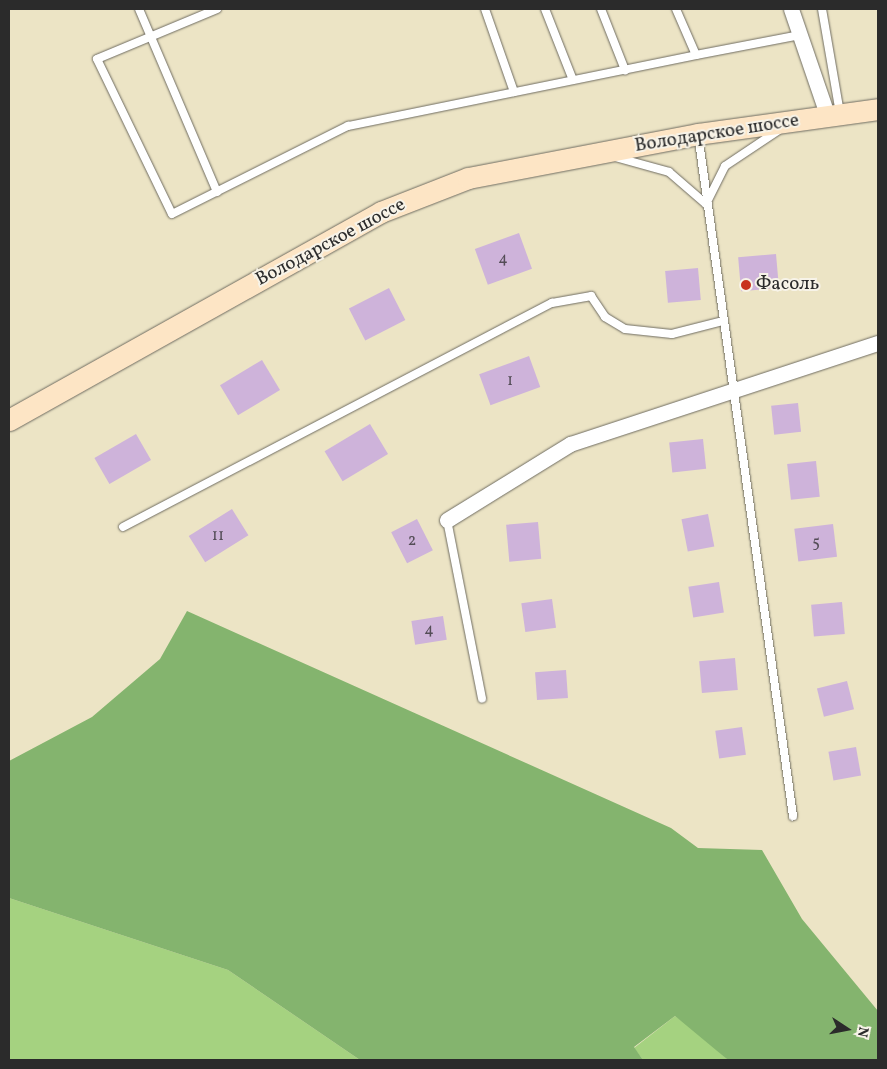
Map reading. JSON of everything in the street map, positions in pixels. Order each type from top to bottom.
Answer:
[{"type":"main road","name":"Володарское шоссе","points":[[9,420],[381,212],[468,178],[698,134],[878,109]]},
{"type":"street","points":[[791,9],[834,116]]},
{"type":"street","points":[[447,520],[570,444],[733,394],[878,343]]},
{"type":"lane","points":[[139,9],[217,192]]},
{"type":"lane","points":[[217,9],[96,59],[172,214],[348,126],[800,35]]},
{"type":"lane","points":[[485,9],[514,92]]},
{"type":"lane","points":[[545,9],[573,80]]},
{"type":"lane","points":[[601,9],[625,70]]},
{"type":"lane","points":[[676,9],[696,55]]},
{"type":"lane","points":[[822,9],[834,116]]},
{"type":"lane","points":[[706,204],[725,166],[792,122]]},
{"type":"lane","points":[[698,134],[706,204],[793,816]]},
{"type":"lane","points":[[601,153],[669,172],[706,204]]},
{"type":"lane","points":[[123,527],[552,303],[591,296],[605,317],[624,329],[672,334],[723,321]]},
{"type":"lane","points":[[447,520],[482,699]]},
{"type":"green space","points":[[187,611],[671,828],[698,848],[762,850],[802,919],[878,1011],[878,1060],[728,1060],[675,1016],[634,1047],[643,1060],[360,1060],[228,970],[9,898],[9,761],[92,717],[160,659]]},
{"type":"green space","points":[[9,898],[228,970],[360,1060],[9,1060]]},
{"type":"green space","points":[[675,1016],[695,1030],[728,1060],[643,1060],[634,1048]]},
{"type":"building","points":[[519,233],[532,269],[488,285],[475,249]]},
{"type":"building","points":[[776,254],[779,288],[741,291],[738,257]]},
{"type":"building","points":[[698,268],[701,300],[668,303],[665,271]]},
{"type":"building","points":[[389,288],[405,320],[365,341],[349,308]]},
{"type":"building","points":[[529,356],[540,387],[490,405],[479,374]]},
{"type":"building","points":[[262,360],[280,390],[238,415],[220,385]]},
{"type":"building","points":[[798,403],[801,432],[774,435],[771,406]]},
{"type":"building","points":[[370,424],[388,454],[343,481],[325,451]]},
{"type":"building","points":[[136,434],[151,460],[109,484],[94,458]]},
{"type":"building","points":[[703,439],[706,469],[672,472],[669,443]]},
{"type":"building","points":[[816,461],[820,497],[791,500],[787,464]]},
{"type":"building","points":[[232,509],[248,535],[205,562],[189,536]]},
{"type":"building","points":[[708,514],[714,546],[688,552],[681,519]]},
{"type":"building","points":[[417,519],[433,550],[407,563],[391,532]]},
{"type":"building","points":[[538,522],[541,559],[509,562],[506,525]]},
{"type":"building","points":[[833,524],[837,557],[798,562],[794,529]]},
{"type":"building","points":[[719,582],[724,613],[693,617],[688,587]]},
{"type":"building","points":[[552,599],[556,628],[525,632],[521,603]]},
{"type":"building","points":[[842,602],[845,634],[814,637],[811,605]]},
{"type":"building","points":[[443,616],[447,640],[415,645],[411,621]]},
{"type":"building","points":[[735,658],[738,690],[702,693],[699,661]]},
{"type":"building","points":[[566,670],[568,698],[537,700],[535,672]]},
{"type":"building","points":[[847,681],[854,709],[824,717],[817,688]]},
{"type":"building","points":[[742,727],[746,755],[719,758],[715,731]]},
{"type":"building","points":[[856,747],[861,776],[833,780],[828,752]]},
{"type":"place","name":"Фасоль","points":[[746,285]]}]
